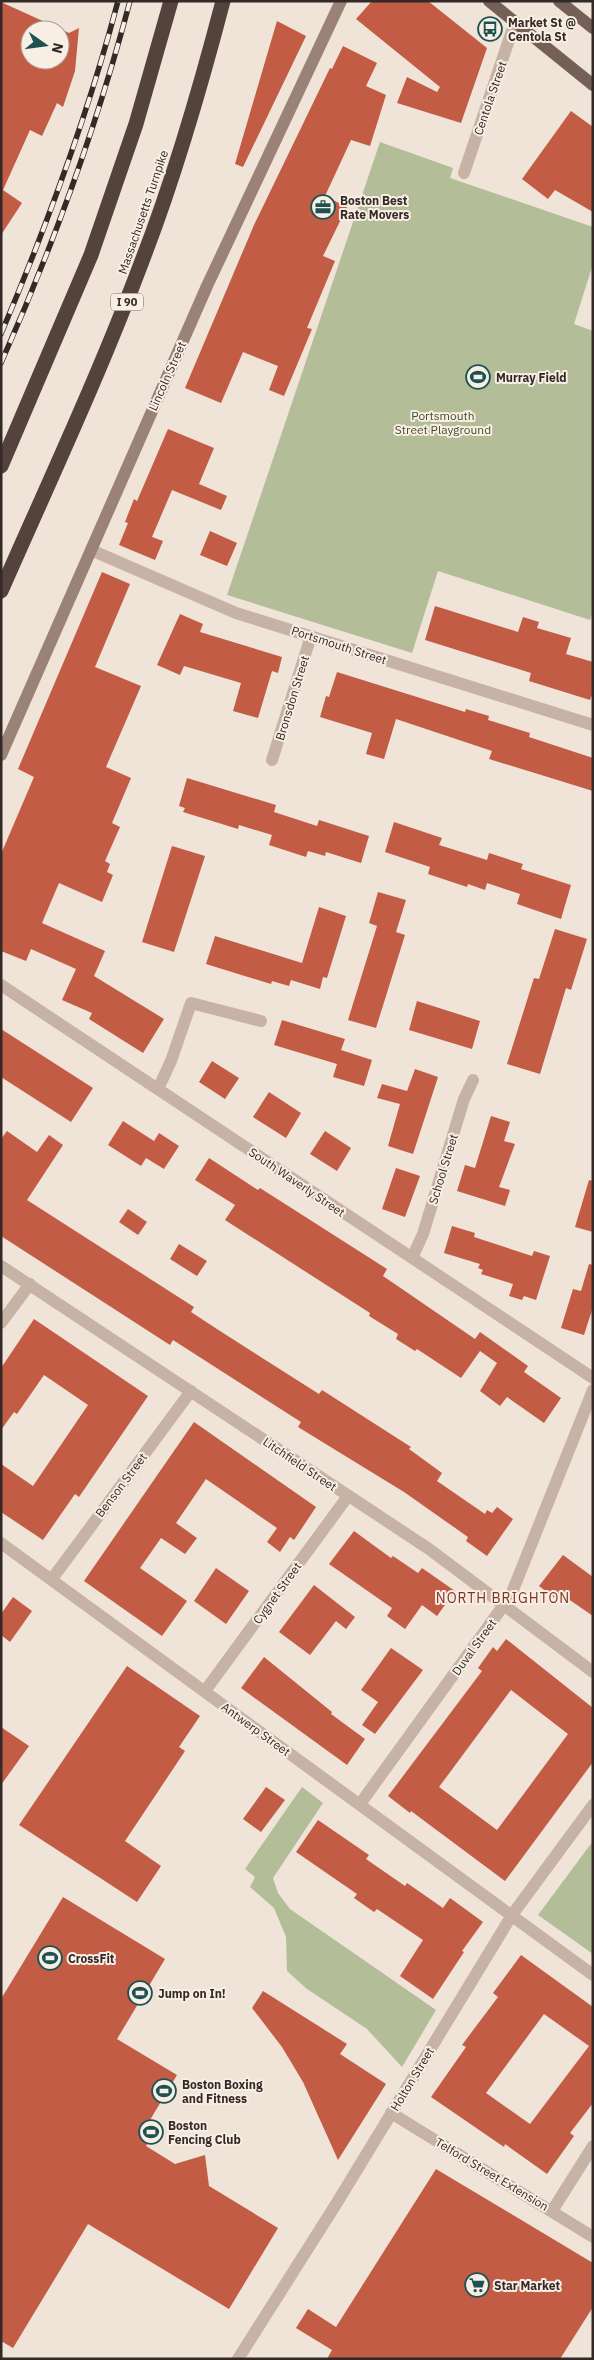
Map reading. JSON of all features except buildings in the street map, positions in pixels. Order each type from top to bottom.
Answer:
[{"type":"highway","points":[[1,466],[65,320],[91,254],[136,124],[171,1]]},
{"type":"highway","name":"Massachusetts Turnpike","points":[[1,591],[98,371],[143,259],[188,127],[223,1]]},
{"type":"main road","points":[[489,1],[593,85]]},
{"type":"main road","points":[[559,1],[593,28]]},
{"type":"street","name":"Lincoln Street","points":[[1,754],[207,286],[341,1]]},
{"type":"street","name":"Centola Street","points":[[464,173],[515,22]]},
{"type":"street","name":"Portsmouth Street","points":[[91,550],[225,609],[593,725]]},
{"type":"street","name":"Bronsdon Street","points":[[272,760],[311,636]]},
{"type":"street","name":"South Waverly Street","points":[[1,985],[593,1378]]},
{"type":"street","points":[[158,1089],[171,1061],[191,1003],[261,1021]]},
{"type":"street","name":"School Street","points":[[412,1258],[423,1234],[464,1099],[472,1080]]},
{"type":"street","name":"Litchfield Street","points":[[1,1266],[435,1553],[593,1672]]},
{"type":"street","points":[[1,1323],[30,1284]]},
{"type":"street","name":"Duval Street","points":[[360,1804],[513,1592],[593,1390]]},
{"type":"street","name":"Benson Street","points":[[52,1579],[191,1391]]},
{"type":"street","name":"Cygnet Street","points":[[205,1691],[348,1496]]},
{"type":"street","name":"Antwerp Street","points":[[1,1543],[593,1975]]},
{"type":"street","name":"Holton Street","points":[[238,2359],[512,1915],[593,1805]]},
{"type":"street","name":"Telford Street Extension","points":[[391,2113],[593,2237]]},
{"type":"street","points":[[552,2211],[593,2146]]},
{"type":"green space","name":"Portsmouth Street Playground","points":[[380,142],[453,168],[450,178],[593,227],[593,264],[574,324],[593,331],[593,612],[590,620],[438,571],[412,653],[227,595]]},
{"type":"green space","points":[[302,1787],[323,1803],[273,1878],[278,1893],[290,1909],[436,2010],[402,2067],[367,2029],[307,1989],[287,1971],[286,1937],[274,1908],[250,1887],[255,1877],[245,1869]]},
{"type":"green space","points":[[593,1841],[593,1954],[538,1915]]},
{"type":"railway","points":[[1,334],[66,169],[94,86],[118,1]]},
{"type":"railway","points":[[1,363],[73,185],[103,94],[130,1]]},
{"type":"place","name":"Market St @ Centola St","points":[[490,29]]},
{"type":"place","name":"Boston Best Rate Movers","points":[[323,207]]},
{"type":"place","name":"Murray Field","points":[[478,377]]},
{"type":"place","name":"CrossFit","points":[[50,1958]]},
{"type":"place","name":"Jump on In!","points":[[140,1993]]},
{"type":"place","name":"Boston Boxing and Fitness","points":[[164,2091]]},
{"type":"place","name":"Boston Fencing Club","points":[[151,2132]]},
{"type":"place","name":"Star Market","points":[[477,2285]]},
{"type":"district","name":"NORTH BRIGHTON","points":[[503,1598]]}]
